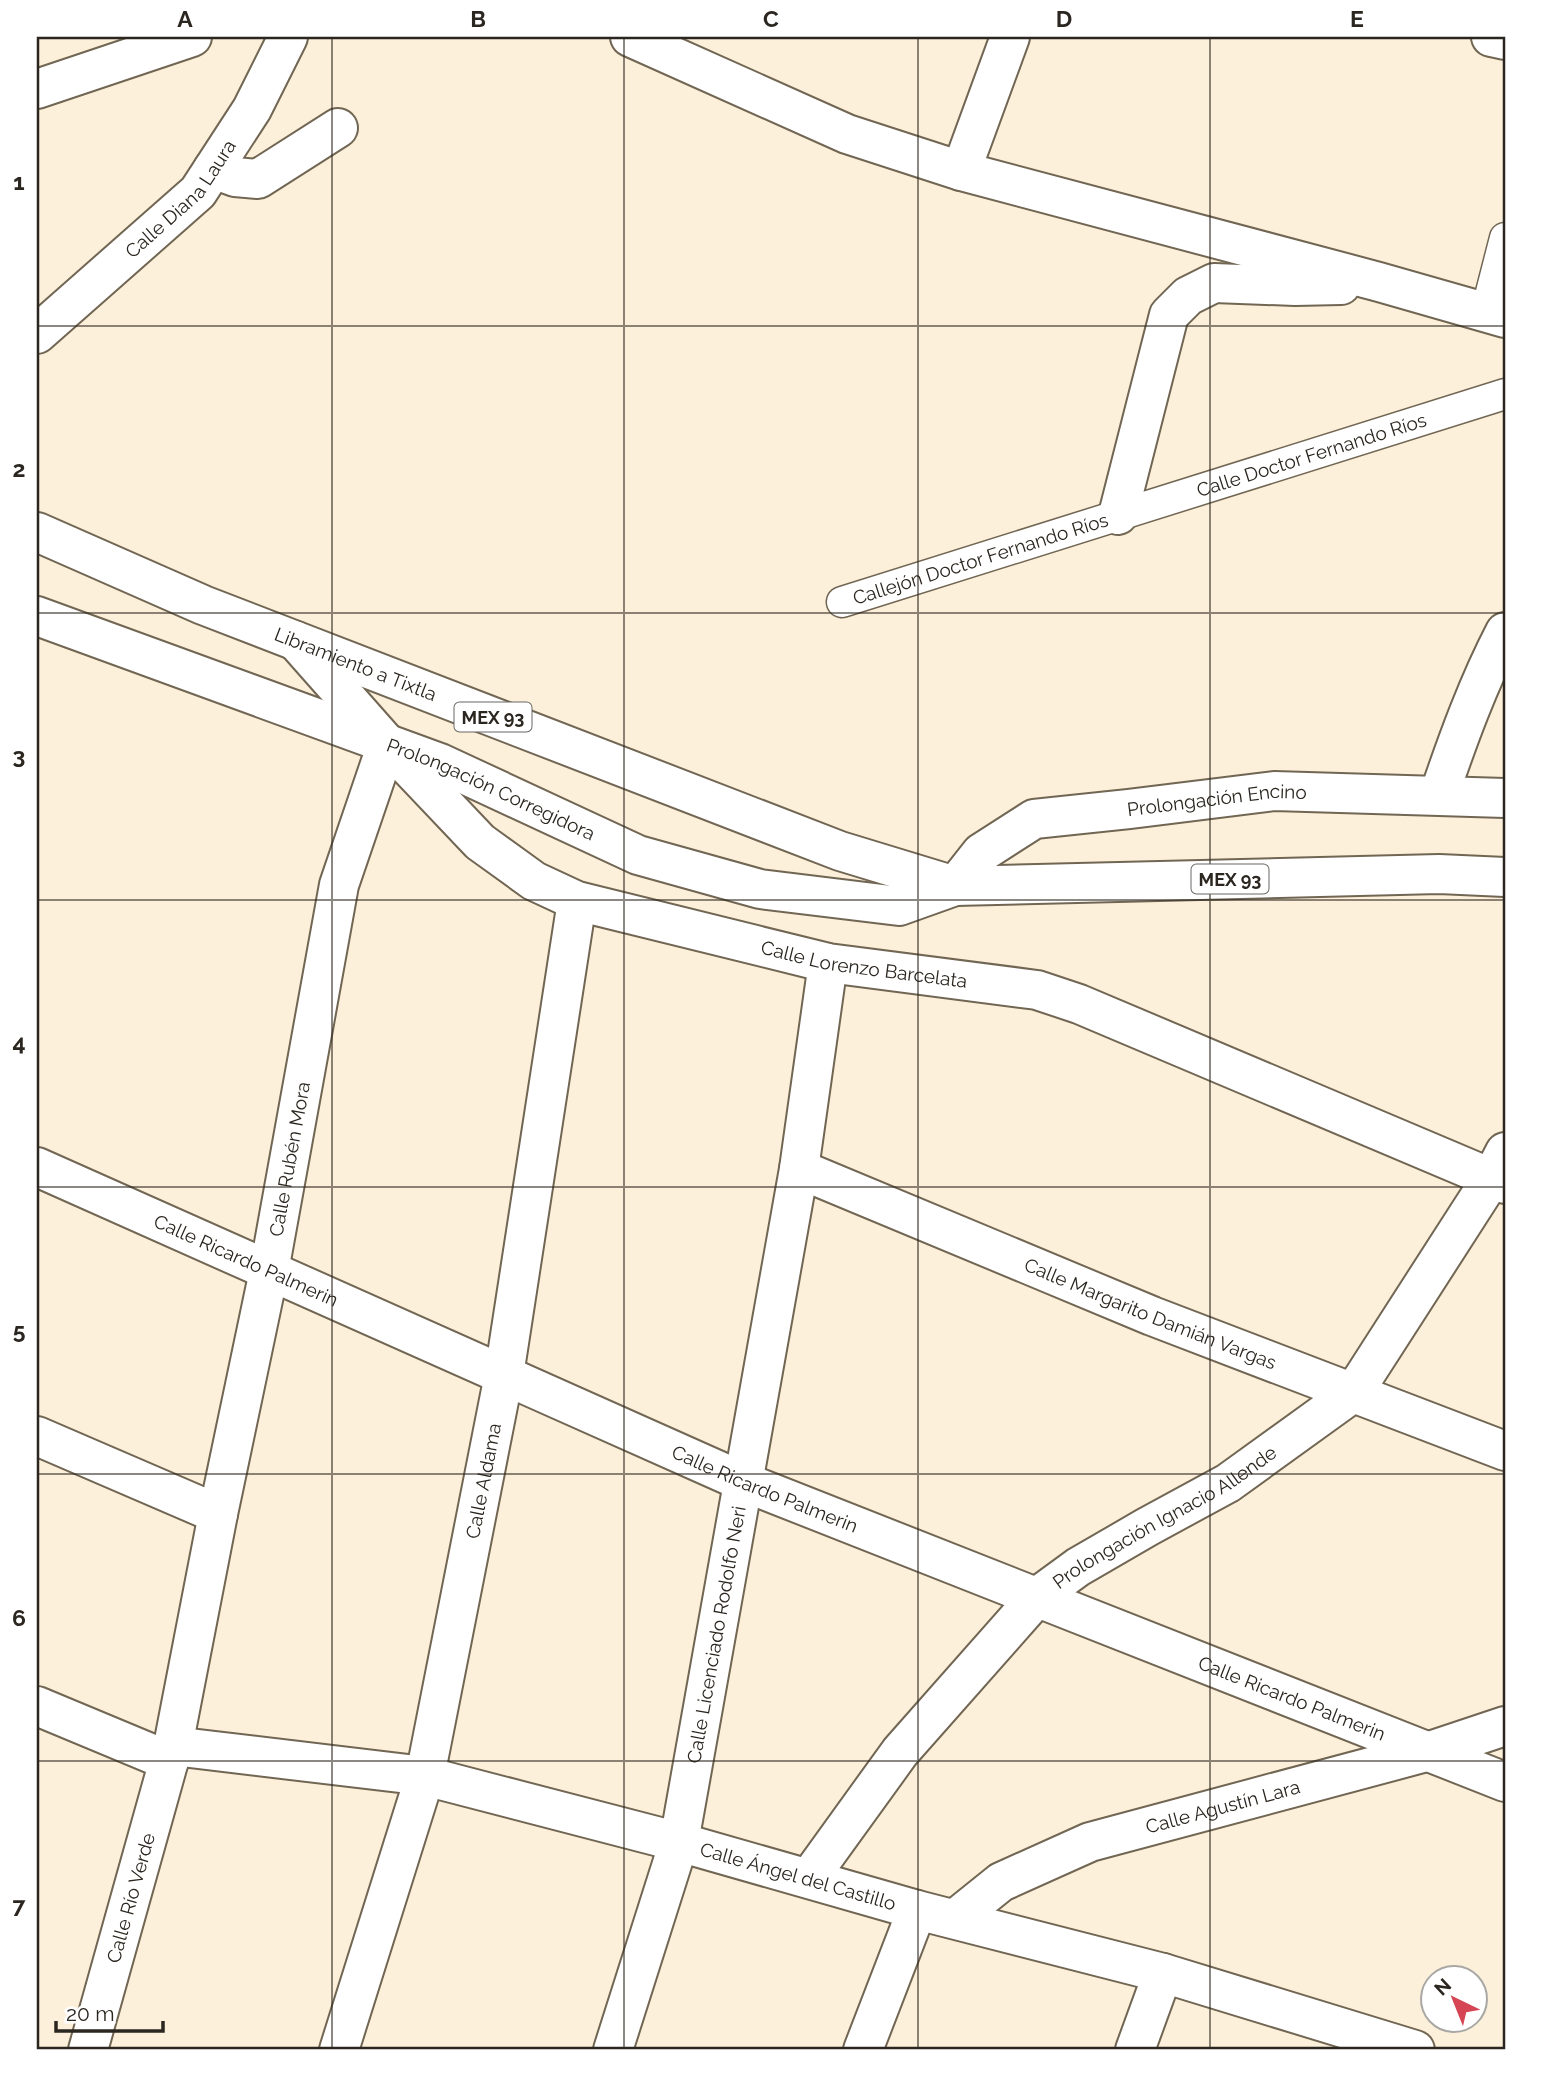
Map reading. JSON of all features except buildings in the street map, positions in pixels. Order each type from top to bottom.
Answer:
[{"type":"street","points":[[37,89],[192,37]]},
{"type":"street","name":"Calle Diana Laura","points":[[37,334],[198,192],[252,109],[288,37]]},
{"type":"street","points":[[630,37],[847,134],[961,171],[1496,315],[1505,238]]},
{"type":"street","points":[[961,171],[1010,37]]},
{"type":"street","points":[[1491,37],[1505,40]]},
{"type":"street","points":[[213,169],[235,177],[258,179],[338,128]]},
{"type":"street","points":[[1118,515],[1169,315],[1188,296],[1214,283],[1295,286],[1378,282]]},
{"type":"street","name":"Calle Doctor Fernando Ríos","points":[[1118,515],[1505,394]]},
{"type":"street","name":"Callejón Doctor Fernando Ríos","points":[[842,602],[1118,515]]},
{"type":"street","name":"Libramiento a Tixtla","points":[[37,532],[202,605],[840,851],[955,886]]},
{"type":"street","name":"Prolongación Corregidora","points":[[37,616],[440,763],[638,855],[760,889],[899,906],[955,886]]},
{"type":"street","points":[[1440,795],[1459,733],[1505,632]]},
{"type":"street","name":"Calle Lorenzo Barcelata","points":[[296,640],[387,744],[480,842],[534,881],[576,901],[828,963],[1037,990],[1079,1004],[1501,1172]]},
{"type":"street","name":"Calle Rubén Mora","points":[[171,1753],[269,1271],[339,885],[387,744]]},
{"type":"street","name":"Prolongación Encino","points":[[955,886],[981,853],[1034,819],[1274,790],[1505,798]]},
{"type":"street","name":"MEX 93","points":[[955,886],[1439,874],[1505,877]]},
{"type":"street","name":"Calle Aldama","points":[[339,2050],[425,1776],[504,1375],[576,901]]},
{"type":"street","name":"Calle Licenciado Rodolfo Neri","points":[[613,2050],[679,1842],[799,1169],[828,963]]},
{"type":"street","name":"Calle Ricardo Palmerin","points":[[37,1167],[744,1482],[1505,1782]]},
{"type":"street","name":"Calle Margarito Damián Vargas","points":[[799,1169],[1152,1316],[1505,1451]]},
{"type":"street","name":"Prolongación Ignacio Allende","points":[[809,1878],[901,1752],[1037,1597],[1078,1567],[1228,1483],[1354,1392],[1501,1172]]},
{"type":"street","points":[[37,1436],[218,1514]]},
{"type":"street","name":"Calle Ángel del Castillo","points":[[37,1706],[171,1753],[425,1776],[679,1842],[917,1910],[1163,1973],[1415,2050]]},
{"type":"street","name":"Calle Agustín Lara","points":[[955,1919],[1001,1882],[1090,1842],[1430,1751],[1505,1726]]},
{"type":"street","name":"Calle Río Verde","points":[[88,2050],[171,1753]]},
{"type":"street","points":[[863,2050],[917,1910]]},
{"type":"street","points":[[1135,2050],[1163,1973]]}]
